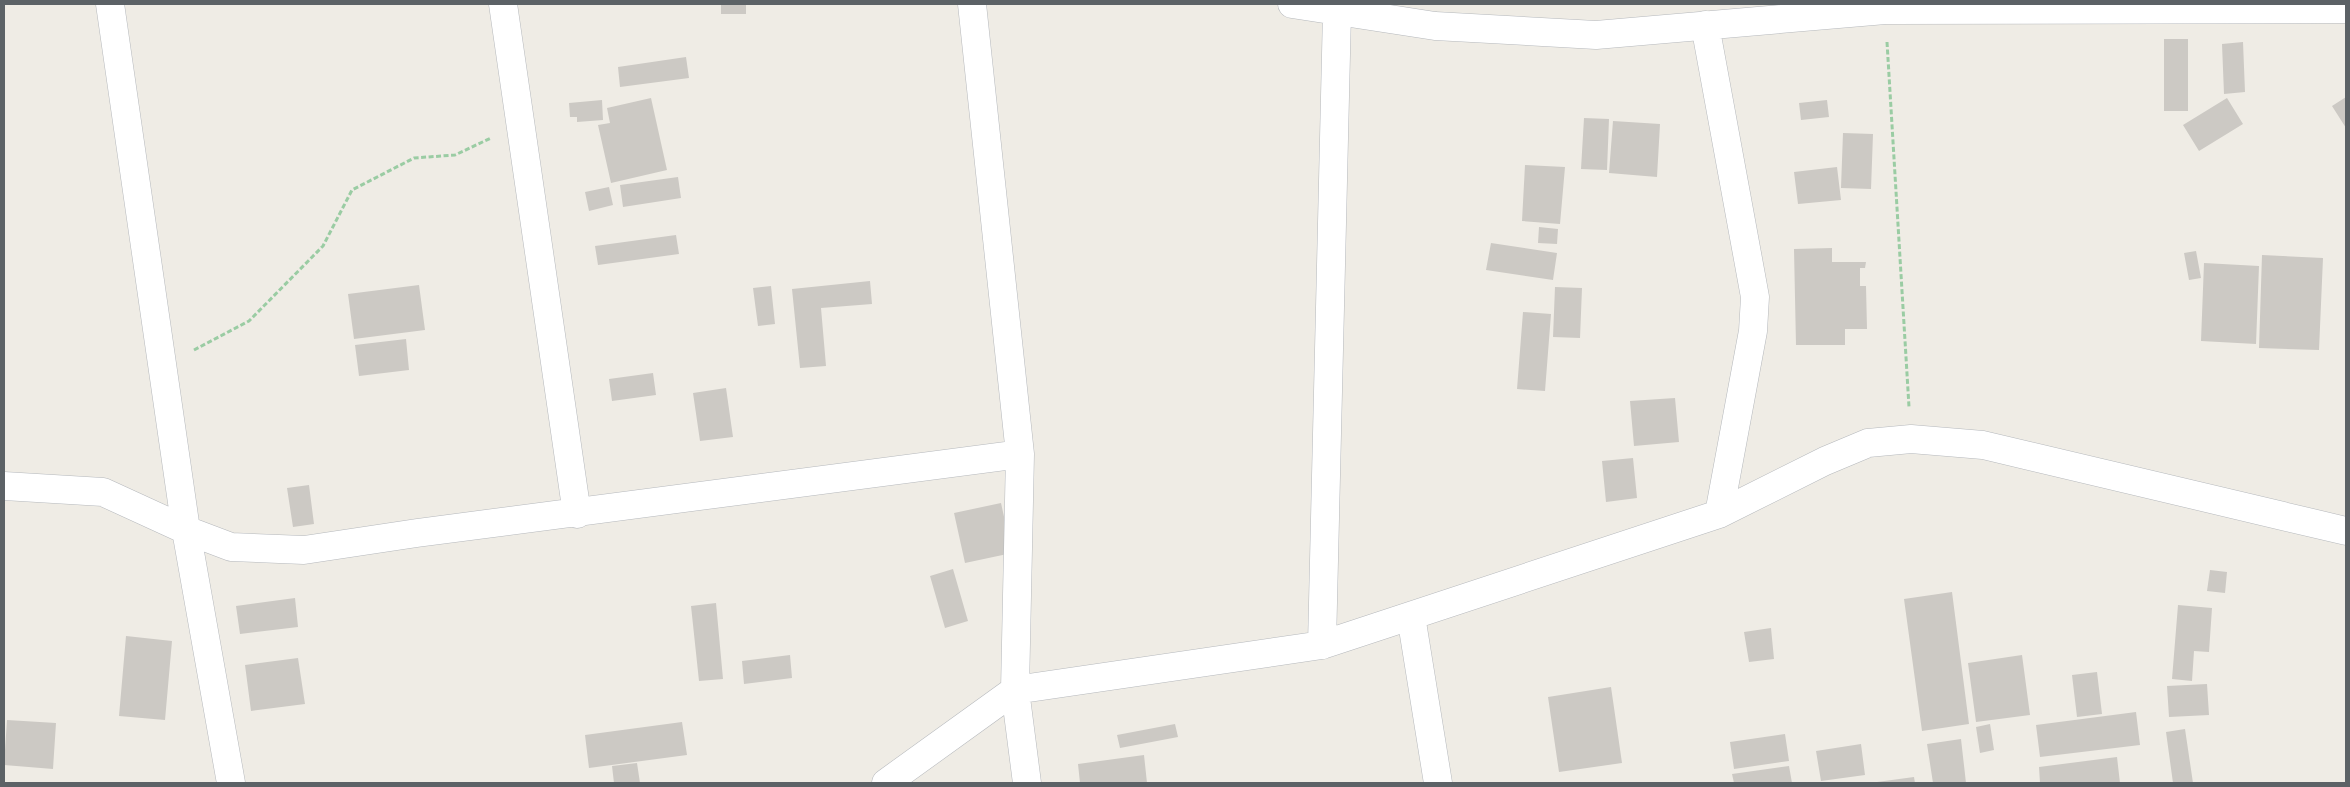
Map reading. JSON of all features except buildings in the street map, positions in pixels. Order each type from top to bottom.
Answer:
[{"type":"street","points":[[110,4],[186,530],[231,783]]},
{"type":"street","points":[[504,4],[577,514]]},
{"type":"street","points":[[972,4],[1020,454],[1015,690],[1027,783]]},
{"type":"street","points":[[1292,4],[1435,26],[1596,35],[1886,10],[2346,9]]},
{"type":"street","points":[[1322,645],[1338,12]]},
{"type":"street","points":[[1705,25],[1755,297],[1752,332],[1719,514]]},
{"type":"street","points":[[886,783],[1015,690],[1322,645],[1719,514],[1825,461],[1868,442],[1911,439],[1983,445],[2346,531]]},
{"type":"street","points":[[4,486],[104,492],[186,530],[231,546],[304,550],[417,533],[577,514],[1020,454]]},
{"type":"street","points":[[1411,616],[1438,783]]},
{"type":"path","points":[[1886,10],[1911,439]]},
{"type":"path","points":[[162,371],[177,360],[248,321],[323,246],[352,190],[414,158],[456,156],[498,135],[516,94]]}]
